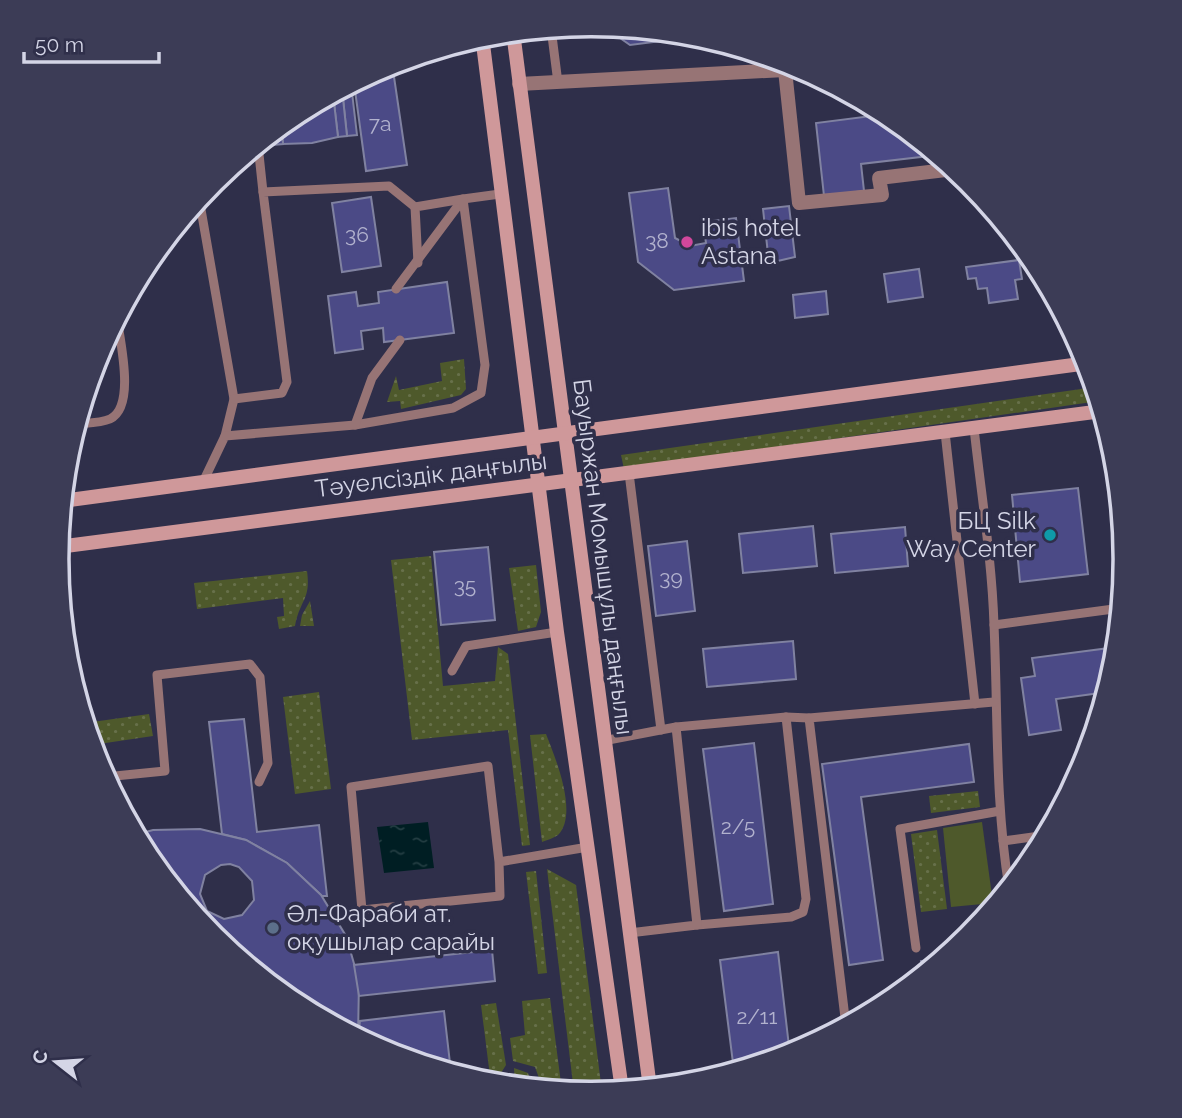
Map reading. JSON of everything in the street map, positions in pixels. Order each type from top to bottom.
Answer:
[{"type":"main road","name":"Бауыржан Момышұлы даңғылы","points":[[514,43],[569,481],[649,1078]]},
{"type":"main road","points":[[484,48],[556,632],[621,1080]]},
{"type":"main road","name":"Тәуелсіздік даңғылы","points":[[72,500],[1075,365]]},
{"type":"main road","name":"Тәуелсіздік даңғылы","points":[[69,546],[1092,412]]},
{"type":"street","points":[[519,84],[767,67]]},
{"type":"street","points":[[786,75],[799,203],[882,195],[879,178],[940,171]]},
{"type":"lane","points":[[552,38],[558,83]]},
{"type":"lane","points":[[234,399],[282,393],[288,382],[259,156]]},
{"type":"lane","points":[[263,192],[389,186],[415,207],[418,263]]},
{"type":"lane","points":[[415,207],[500,194]]},
{"type":"lane","points":[[396,289],[418,263],[463,199]]},
{"type":"lane","points":[[225,436],[355,425],[453,408],[481,393],[485,365],[463,199]]},
{"type":"lane","points":[[201,212],[234,399],[225,436],[203,482]]},
{"type":"lane","points":[[87,422],[110,419],[120,409],[125,391],[119,337]]},
{"type":"lane","points":[[355,425],[372,378],[400,340]]},
{"type":"lane","points":[[974,428],[995,625],[994,702],[1000,811],[1007,874]]},
{"type":"lane","points":[[945,432],[975,704]]},
{"type":"lane","points":[[629,473],[661,730]]},
{"type":"lane","points":[[995,625],[1111,609]]},
{"type":"lane","points":[[452,671],[466,646],[556,632]]},
{"type":"lane","points":[[117,776],[165,771],[157,675],[250,664],[260,677],[268,763],[259,782]]},
{"type":"lane","points":[[603,741],[676,727],[994,702]]},
{"type":"lane","points":[[629,933],[791,917],[805,909],[786,717]]},
{"type":"lane","points":[[809,718],[845,1015]]},
{"type":"lane","points":[[676,727],[697,926]]},
{"type":"lane","points":[[488,766],[499,862],[500,896],[362,910],[351,787],[488,766]]},
{"type":"lane","points":[[916,948],[900,829],[1000,811]]},
{"type":"lane","points":[[1003,841],[1032,837]]},
{"type":"lane","points":[[499,862],[588,847]]},
{"type":"green space","points":[[464,359],[466,389],[461,395],[401,409],[400,401],[387,402],[396,376],[399,390],[442,381],[440,363]]},
{"type":"green space","points":[[1085,388],[1089,402],[624,469],[621,455]]},
{"type":"green space","points":[[431,556],[443,686],[495,681],[498,647],[508,654],[530,845],[522,846],[508,730],[412,740],[391,560]]},
{"type":"green space","points":[[536,565],[541,612],[536,627],[518,631],[509,568]]},
{"type":"green space","points":[[307,571],[308,588],[295,626],[279,629],[277,617],[284,616],[283,598],[197,609],[194,583]]},
{"type":"green space","points":[[310,601],[314,626],[300,626],[302,615]]},
{"type":"green space","points":[[319,692],[331,789],[295,794],[283,697]]},
{"type":"green space","points":[[149,714],[153,736],[103,743],[95,722]]},
{"type":"green space","points":[[546,734],[563,785],[566,814],[564,826],[558,835],[542,842],[530,735]]},
{"type":"green space","points":[[978,791],[980,807],[931,813],[929,796]]},
{"type":"green space","points":[[982,822],[992,893],[983,904],[951,907],[943,828]]},
{"type":"green space","points":[[937,830],[947,909],[921,912],[911,834]]},
{"type":"green space","points":[[547,869],[576,885],[601,1081],[573,1080]]},
{"type":"green space","points":[[536,871],[547,973],[538,974],[526,872]]},
{"type":"green space","points":[[550,998],[561,1080],[539,1078],[535,1067],[513,1061],[510,1038],[525,1035],[522,1001]]},
{"type":"green space","points":[[496,1003],[506,1065],[501,1073],[489,1071],[481,1005]]},
{"type":"green space","points":[[514,1068],[528,1073],[530,1078],[523,1077],[514,1075]]},
{"type":"water","points":[[428,822],[434,868],[384,873],[377,827]]},
{"type":"building","points":[[620,38],[660,41],[630,45]]},
{"type":"building","points":[[394,76],[407,165],[366,171],[355,93]]},
{"type":"building","points":[[352,95],[357,135],[347,136],[343,100]]},
{"type":"building","points":[[343,100],[347,136],[338,137],[334,105]]},
{"type":"building","points":[[334,105],[338,137],[312,143],[283,144],[282,138]]},
{"type":"building","points":[[867,116],[923,157],[861,164],[864,191],[824,196],[816,123]]},
{"type":"building","points":[[668,188],[675,238],[690,246],[706,243],[703,222],[736,218],[744,281],[674,290],[638,262],[629,193]]},
{"type":"building","points":[[371,197],[381,266],[342,272],[332,203]]},
{"type":"building","points":[[789,206],[795,257],[769,263],[763,209]]},
{"type":"building","points":[[1019,260],[1022,279],[1015,280],[1018,299],[989,303],[987,288],[978,289],[976,278],[968,279],[966,267]]},
{"type":"building","points":[[919,269],[923,297],[888,302],[884,274]]},
{"type":"building","points":[[447,282],[454,333],[384,342],[383,328],[361,331],[363,349],[335,353],[328,296],[356,292],[358,306],[379,303],[378,292]]},
{"type":"building","points":[[826,291],[828,314],[795,318],[793,295]]},
{"type":"building","name":"БЦ Silk Way Center","points":[[1078,488],[1088,574],[1020,582],[1012,495]]},
{"type":"building","points":[[813,526],[817,566],[743,573],[739,534]]},
{"type":"building","points":[[905,527],[908,566],[835,573],[831,534]]},
{"type":"building","points":[[687,541],[695,611],[656,616],[648,546]]},
{"type":"building","points":[[488,547],[495,620],[441,625],[434,552]]},
{"type":"building","points":[[793,641],[796,679],[707,687],[703,649]]},
{"type":"building","points":[[1105,649],[1095,694],[1056,699],[1061,730],[1029,735],[1021,678],[1035,676],[1032,658]]},
{"type":"building","points":[[244,719],[257,832],[319,825],[327,896],[322,896],[287,863],[246,840],[222,834],[209,722]]},
{"type":"building","points":[[754,743],[773,904],[724,911],[703,749]]},
{"type":"building","points":[[969,744],[974,782],[861,797],[883,960],[849,965],[822,764]]},
{"type":"building","name":"Әл-Фараби ат. оқушылар сарайы","points":[[200,829],[246,840],[287,863],[321,895],[346,936],[359,981],[358,1026],[301,993],[247,952],[198,903],[146,832]],"holes":[[[230,864],[239,867],[252,881],[254,900],[242,915],[224,919],[207,911],[200,894],[205,875],[221,865]]]},
{"type":"building","points":[[492,950],[495,981],[359,996],[354,965]]},
{"type":"building","points":[[778,952],[788,1042],[733,1061],[720,960]]},
{"type":"building","points":[[444,1011],[450,1061],[391,1041],[359,1027],[360,1021]]},
{"type":"place","name":"ibis hotel Astana","points":[[687,242]]},
{"type":"place","name":"БЦ Silk Way Center","points":[[1050,535]]},
{"type":"place","name":"Әл-Фараби ат. оқушылар сарайы","points":[[273,928]]}]
